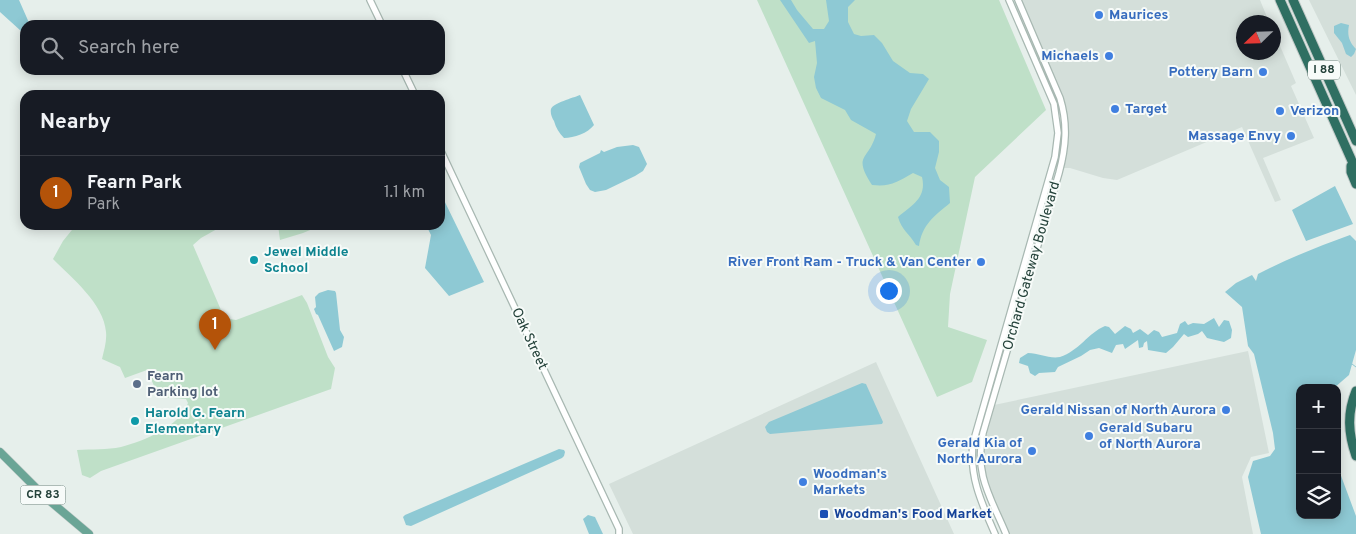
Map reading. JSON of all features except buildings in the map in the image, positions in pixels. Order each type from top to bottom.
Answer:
[{"type":"highway","name":"I 88","points":[[1280,0],[1356,170]]},
{"type":"highway","name":"I 88","points":[[1293,0],[1356,141]]},
{"type":"highway","points":[[1350,158],[1351,172],[1356,184]]},
{"type":"highway","points":[[1356,391],[1350,408],[1349,424],[1356,456]]},
{"type":"main road","name":"CR 83","points":[[0,452],[44,496],[89,534]]},
{"type":"street","points":[[370,0],[380,20]]},
{"type":"street","name":"Orchard Gateway Boulevard","points":[[995,534],[974,481],[973,443],[1055,157],[1058,134],[1054,104],[1010,0]]},
{"type":"street","name":"Orchard Gateway Boulevard","points":[[1006,534],[982,475],[980,449],[983,433],[1059,173],[1066,135],[1060,98],[1018,0]]},
{"type":"street","points":[[405,75],[413,90]]},
{"type":"street","name":"Oak Street","points":[[445,160],[619,532],[624,534]]},
{"type":"shaded area","points":[[1021,0],[1260,0],[1266,15],[1236,15],[1236,60],[1281,60],[1281,48],[1296,83],[1291,86],[1314,138],[1263,158],[1281,200],[1275,202],[1242,127],[1117,180],[1103,178],[1070,168],[1063,168],[1069,137],[1065,106]]},
{"type":"shaded area","points":[[1309,0],[1356,0],[1356,95]]},
{"type":"shaded area","points":[[1248,351],[1269,453],[1251,457],[1242,477],[1253,534],[1008,534],[986,481],[982,458],[985,436],[994,405]]},
{"type":"shaded area","points":[[876,362],[954,534],[633,534],[609,484]]},
{"type":"green space","points":[[757,0],[999,0],[1046,110],[975,177],[950,294],[948,327],[987,340],[972,382],[937,397]]},
{"type":"green space","points":[[72,230],[215,230],[193,245],[224,317],[236,320],[302,295],[307,303],[328,357],[335,368],[331,389],[101,471],[90,478],[82,475],[77,450],[121,447],[150,437],[177,419],[188,403],[186,399],[159,397],[147,370],[125,378],[120,367],[102,359],[106,335],[100,311],[78,283],[53,259]]},
{"type":"green space","points":[[279,230],[310,230],[303,233],[280,240]]},
{"type":"water","points":[[0,0],[19,0],[28,20],[20,20],[20,30],[0,12]]},
{"type":"water","points":[[780,0],[791,0],[813,29],[824,29],[829,21],[826,0],[855,0],[848,7],[848,22],[854,34],[861,36],[874,35],[882,43],[893,61],[910,73],[923,74],[929,79],[911,109],[907,121],[914,132],[930,132],[939,141],[939,152],[935,168],[940,180],[949,187],[950,203],[926,227],[919,246],[916,245],[904,229],[898,217],[913,205],[920,196],[923,184],[922,177],[913,173],[889,184],[872,185],[863,168],[863,162],[876,134],[851,120],[845,110],[821,98],[816,88],[814,77],[817,63],[815,41],[809,43]]},
{"type":"water","points":[[1341,23],[1349,25],[1349,38],[1356,49],[1351,57],[1346,54],[1342,43],[1334,33],[1334,26]]},
{"type":"water","points":[[580,95],[594,125],[580,134],[564,138],[551,115],[551,109],[559,103]]},
{"type":"water","points":[[633,145],[639,147],[647,164],[643,171],[606,190],[595,192],[590,190],[579,167],[580,163],[600,153],[601,150],[604,152],[617,147]]},
{"type":"water","points":[[1335,186],[1353,224],[1306,241],[1292,210]]},
{"type":"water","points":[[445,202],[484,282],[449,296],[425,268],[431,235],[428,230],[445,230]]},
{"type":"water","points":[[1350,235],[1356,241],[1356,350],[1349,375],[1339,384],[1296,384],[1296,519],[1341,519],[1341,476],[1356,516],[1356,534],[1261,534],[1248,477],[1253,461],[1270,456],[1275,449],[1273,433],[1254,354],[1248,346],[1242,307],[1225,292],[1236,283],[1252,275],[1256,281],[1258,274],[1303,253]]},
{"type":"water","points":[[328,290],[335,291],[336,293],[340,330],[344,337],[342,347],[334,351],[314,309],[316,307],[315,297],[319,293]]},
{"type":"water","points":[[1214,318],[1219,327],[1224,320],[1229,321],[1232,330],[1231,338],[1224,342],[1207,338],[1202,331],[1188,337],[1184,334],[1166,353],[1148,350],[1147,341],[1143,347],[1139,348],[1138,340],[1125,349],[1123,344],[1116,345],[1112,353],[1099,348],[1090,350],[1058,367],[1055,372],[1039,373],[1035,376],[1030,373],[1028,366],[1019,363],[1020,358],[1028,353],[1048,357],[1060,357],[1067,354],[1105,326],[1109,327],[1115,334],[1125,326],[1131,329],[1133,333],[1140,329],[1148,335],[1154,330],[1159,332],[1162,337],[1177,333],[1180,324],[1185,321],[1188,325],[1193,323],[1204,324]]},
{"type":"water","points":[[862,383],[866,384],[883,422],[882,424],[770,434],[767,432],[765,427],[769,422]]},
{"type":"water","points":[[559,449],[565,452],[562,458],[411,526],[406,525],[403,517],[405,515]]},
{"type":"water","points":[[588,515],[595,517],[603,534],[589,534],[583,519]]},
{"type":"waterway","points":[[1352,364],[1356,367]]},
{"type":"place","name":"Maurices","points":[[1099,15]]},
{"type":"place","name":"Michaels","points":[[1109,56]]},
{"type":"place","name":"Pottery Barn","points":[[1263,72]]},
{"type":"place","name":"Target","points":[[1115,109]]},
{"type":"place","name":"Verizon","points":[[1280,111]]},
{"type":"place","name":"Massage Envy","points":[[1291,136]]},
{"type":"place","name":"Jewel Middle School","points":[[254,260]]},
{"type":"place","name":"River Front Ram - Truck & Van Center","points":[[981,262]]},
{"type":"place","name":"Fearn Park","points":[[215,350]]},
{"type":"place","name":"Fearn Parking lot","points":[[137,384]]},
{"type":"place","name":"Gerald Nissan of North Aurora","points":[[1226,410]]},
{"type":"place","name":"Harold G. Fearn Elementary","points":[[135,421]]},
{"type":"place","name":"Gerald Subaru of North Aurora","points":[[1089,436]]},
{"type":"place","name":"Gerald Kia of North Aurora","points":[[1032,451]]},
{"type":"place","name":"Woodman's Markets","points":[[803,482]]},
{"type":"place","name":"Woodman's Food Market","points":[[824,514]]}]
